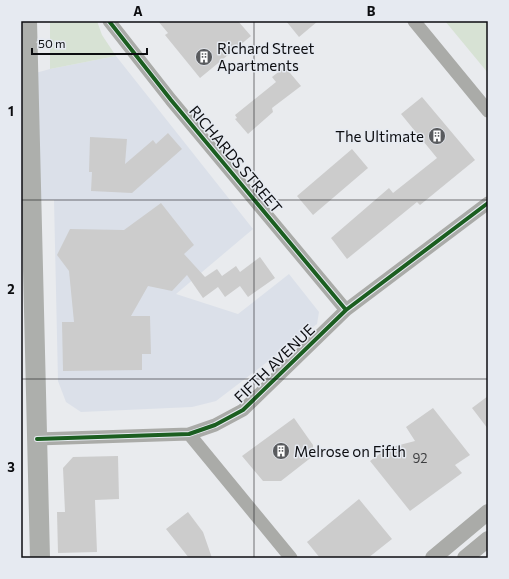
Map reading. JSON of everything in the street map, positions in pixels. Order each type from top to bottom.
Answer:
[{"type":"main road","points":[[27,21],[25,107],[40,558]]},
{"type":"street","name":"RICHARDS STREET","points":[[109,21],[162,88],[346,310]]},
{"type":"street","points":[[414,21],[488,110]]},
{"type":"street","name":"FIFTH AVENUE","points":[[37,439],[189,434],[215,425],[244,410],[346,310],[488,203]]},
{"type":"street","points":[[189,434],[291,558]]},
{"type":"street","points":[[433,558],[488,512]]},
{"type":"street","points":[[465,558],[488,539]]},
{"type":"shaded area","points":[[116,56],[253,229],[176,294],[238,314],[289,274],[319,312],[317,324],[216,401],[192,407],[81,412],[66,402],[58,381],[54,200],[21,200],[21,77],[50,69]]},
{"type":"green space","points":[[50,21],[97,21],[102,35],[116,56],[50,69]]},
{"type":"green space","points":[[445,21],[488,21],[488,73]]},
{"type":"building","name":"Richard Street Apartments","points":[[158,21],[238,21],[251,36],[200,78],[165,35],[168,33]]},
{"type":"building","points":[[286,21],[318,21],[299,37]]},
{"type":"building","points":[[285,67],[301,86],[272,108],[273,112],[248,134],[235,119],[237,118],[235,115],[276,82],[272,77]]},
{"type":"building","points":[[422,97],[475,160],[420,205],[417,202],[347,259],[331,238],[389,188],[393,193],[437,158],[401,114]]},
{"type":"building","points":[[168,133],[182,149],[132,193],[91,191],[92,172],[89,172],[90,137],[127,139],[125,164],[153,140],[156,144]]},
{"type":"building","points":[[352,149],[368,168],[313,215],[297,196]]},
{"type":"building","points":[[161,203],[194,245],[184,254],[205,277],[217,269],[222,276],[236,266],[240,272],[260,257],[275,278],[248,297],[240,286],[225,297],[218,287],[203,298],[187,275],[172,291],[148,286],[131,316],[150,316],[151,354],[142,354],[142,370],[63,371],[62,322],[74,322],[69,271],[57,255],[70,229],[124,230]]},
{"type":"building","points":[[488,396],[488,429],[472,408]]},
{"type":"building","points":[[433,408],[470,455],[455,465],[462,473],[410,511],[370,461],[388,448],[415,441],[406,427]]},
{"type":"building","name":"Melrose on Fifth","points":[[294,418],[313,445],[313,456],[281,481],[263,481],[242,456]]},
{"type":"building","points":[[118,456],[119,499],[95,500],[97,552],[58,553],[57,512],[65,512],[63,468],[73,457]]},
{"type":"building","points":[[359,499],[392,539],[368,558],[320,558],[307,542]]},
{"type":"building","points":[[188,512],[203,532],[212,558],[189,558],[166,529]]},
{"type":"cycle path","points":[[109,21],[171,100],[346,310]]},
{"type":"cycle path","points":[[37,439],[189,434],[215,425],[243,410],[346,310],[488,203]]},
{"type":"place","name":"Richard Street Apartments","points":[[204,57]]},
{"type":"place","name":"The Ultimate","points":[[437,136]]},
{"type":"place","name":"Melrose on Fifth","points":[[281,451]]}]
